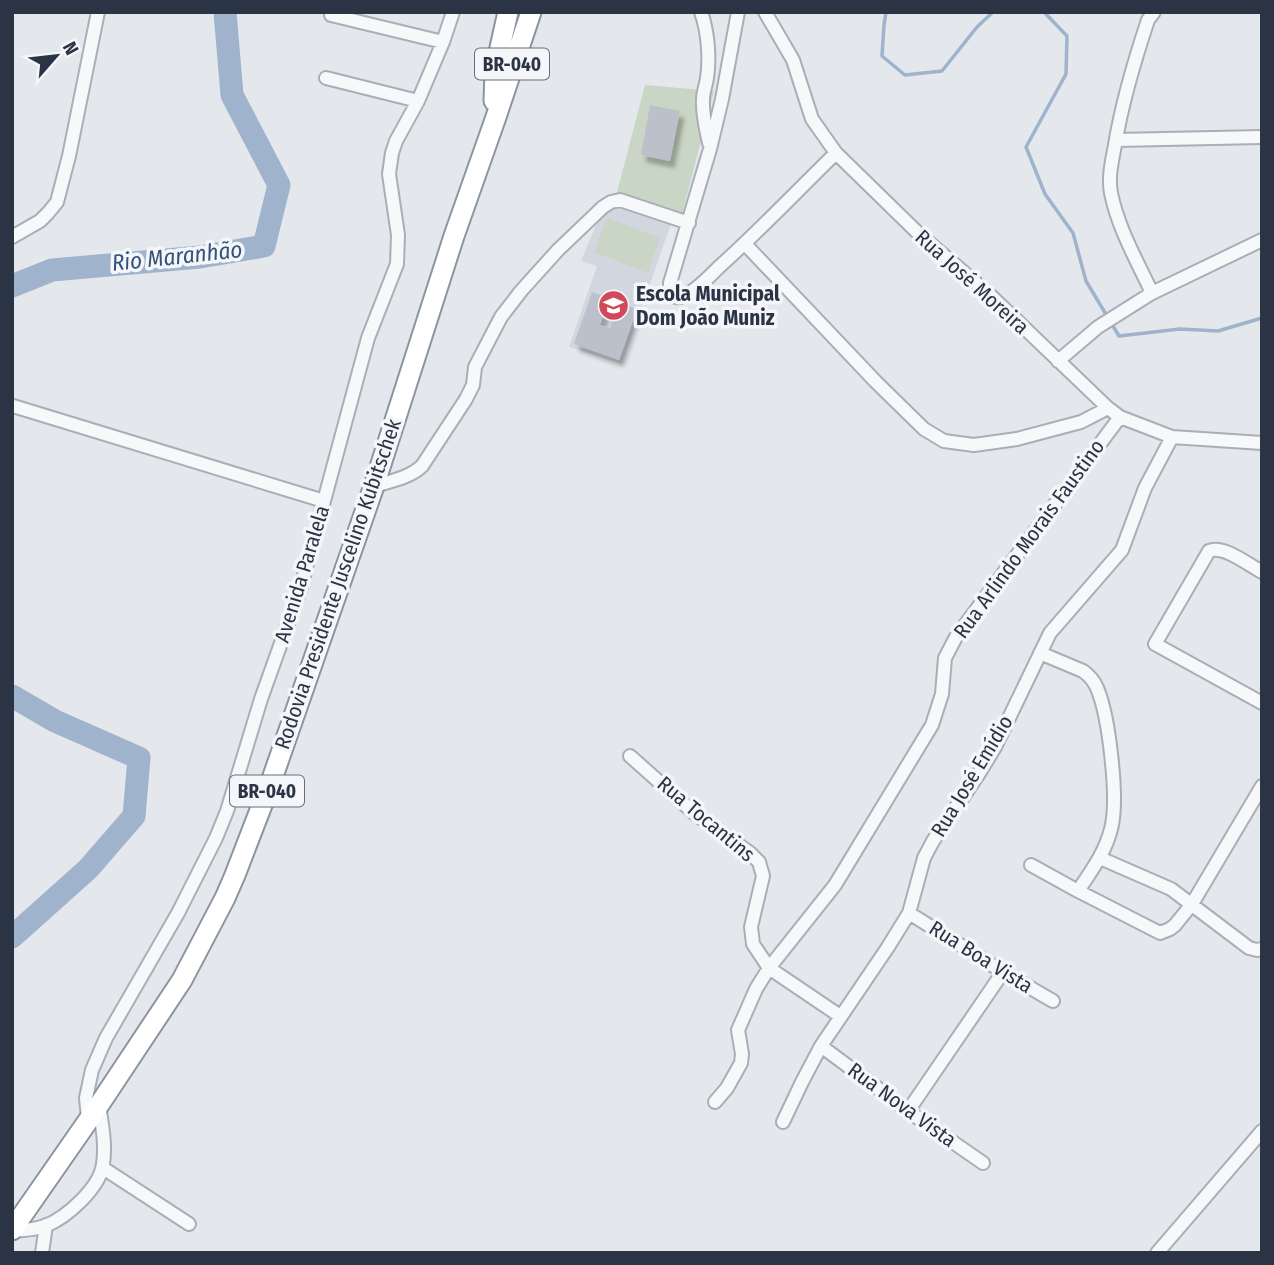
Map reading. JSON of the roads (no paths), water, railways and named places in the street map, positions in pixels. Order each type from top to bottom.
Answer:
[{"type":"highway","points":[[496,117],[495,69],[508,12]]},
{"type":"highway","name":"Rodovia Presidente Juscelino Kubitschek","points":[[12,1231],[182,980],[225,898],[268,790],[374,486],[454,236],[531,12]]},
{"type":"street","points":[[12,237],[40,221],[57,202],[98,12]]},
{"type":"street","name":"Avenida Paralela","points":[[103,1168],[105,1144],[86,1098],[92,1070],[107,1038],[178,913],[220,829],[261,699],[300,590],[368,338],[397,264],[398,235],[390,184],[390,162],[396,141],[418,100],[453,12]]},
{"type":"street","points":[[701,12],[708,47],[703,111],[710,149]]},
{"type":"street","points":[[738,12],[710,149],[670,283],[670,291],[675,297],[680,298],[694,290],[745,244],[836,153]]},
{"type":"street","name":"Rua José Moreira","points":[[765,12],[793,60],[812,119],[836,153],[909,225],[989,294],[1108,408],[1120,417],[1172,438],[1262,443]]},
{"type":"street","points":[[1152,293],[1127,241],[1110,191],[1120,112],[1149,17],[1154,12]]},
{"type":"street","points":[[336,14],[443,42]]},
{"type":"street","points":[[326,78],[418,100]]},
{"type":"street","points":[[1116,140],[1262,137]]},
{"type":"street","points":[[374,486],[412,474],[426,462],[472,389],[475,367],[501,317],[521,290],[603,206],[620,200],[689,223]]},
{"type":"street","points":[[1058,361],[1116,314],[1152,293],[1262,240]]},
{"type":"street","points":[[745,244],[876,382],[924,429],[944,441],[974,445],[1017,439],[1081,422],[1108,408]]},
{"type":"street","points":[[13,406],[324,501]]},
{"type":"street","name":"Rua Arlindo Morais Faustino","points":[[715,1102],[727,1088],[741,1063],[738,1030],[756,989],[769,968],[835,884],[932,725],[942,694],[945,658],[956,637],[1120,417]]},
{"type":"street","name":"Rua José Emídio","points":[[783,1122],[821,1046],[909,913],[924,858],[995,747],[1056,625],[1122,550],[1145,488],[1172,438]]},
{"type":"street","points":[[1262,572],[1217,548],[1209,551],[1155,644],[1262,703]]},
{"type":"street","points":[[1040,653],[1083,671],[1094,681],[1106,724],[1115,794],[1113,824],[1100,858],[1078,891]]},
{"type":"street","name":"Rua Tocantins","points":[[630,755],[694,813],[759,862],[763,876],[751,935],[756,951],[769,968],[840,1016]]},
{"type":"street","points":[[1031,865],[1160,933],[1175,925],[1192,904],[1262,786]]},
{"type":"street","points":[[1100,858],[1171,889],[1249,948],[1262,948]]},
{"type":"street","name":"Rua Boa Vista","points":[[909,913],[1053,1001]]},
{"type":"street","points":[[908,1111],[1003,972]]},
{"type":"street","name":"Rua Nova Vista","points":[[821,1046],[984,1164]]},
{"type":"street","points":[[1157,1253],[1262,1131]]},
{"type":"street","points":[[12,1231],[47,1225],[67,1213],[96,1182],[103,1168],[189,1224]]},
{"type":"street","points":[[42,1253],[47,1225]]},
{"type":"waterway","name":"Rio Maranhão","points":[[12,286],[52,270],[200,257],[264,246],[279,185],[232,95],[225,12]]},
{"type":"waterway","points":[[886,12],[882,56],[905,75],[942,71],[977,27],[993,12]]},
{"type":"waterway","points":[[1044,12],[1067,36],[1066,74],[1026,147],[1045,194],[1073,233],[1086,281],[1119,336],[1180,329],[1218,331],[1262,318]]},
{"type":"waterway","name":"Rio Maranhão","points":[[12,696],[55,721],[139,758],[134,816],[88,869],[12,937]]},
{"type":"place","name":"Escola Municipal Dom João Muniz","points":[[613,306]]}]
